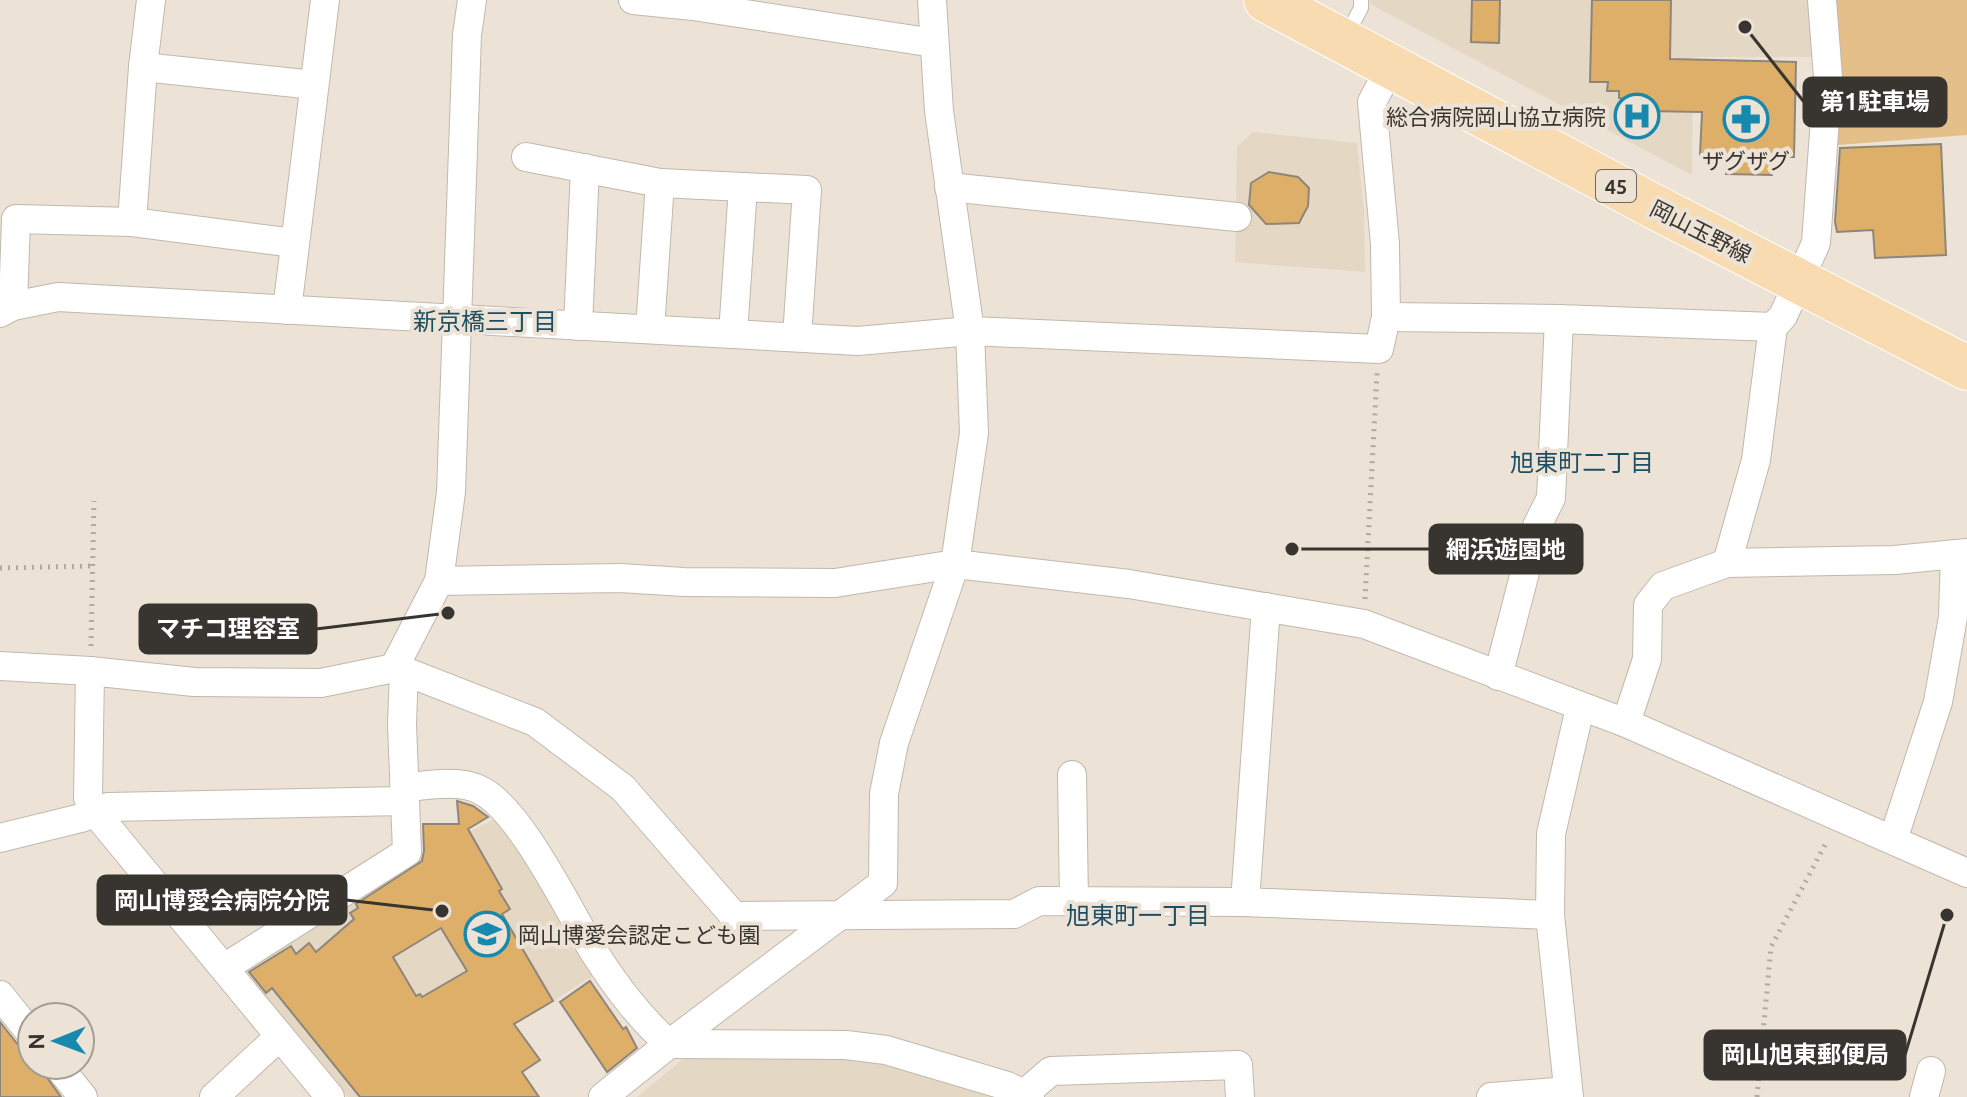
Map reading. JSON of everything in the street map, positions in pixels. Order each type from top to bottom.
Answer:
[{"type":"main road","name":"岡山玉野線","points":[[1266,0],[1967,368]]},
{"type":"street","points":[[132,222],[151,0]]},
{"type":"street","points":[[287,310],[325,0]]},
{"type":"street","points":[[224,968],[407,852],[399,669],[439,581],[451,492],[467,35],[472,0]]},
{"type":"street","points":[[633,0],[693,6],[934,43]]},
{"type":"street","points":[[603,1097],[883,883],[884,794],[894,743],[955,564],[974,433],[970,331],[939,111],[932,0]]},
{"type":"street","points":[[1727,563],[1756,460],[1773,327],[1783,316],[1816,243],[1828,77],[1822,0]]},
{"type":"street","points":[[294,243],[132,222],[8,219],[6,309],[58,297],[858,341],[970,331],[1379,349],[1386,317],[1385,244],[1372,102],[1391,66]]},
{"type":"street","points":[[143,67],[314,85]]},
{"type":"street","points":[[526,157],[660,183],[807,190],[797,337]]},
{"type":"street","points":[[578,326],[585,168]]},
{"type":"street","points":[[650,329],[660,183]]},
{"type":"street","points":[[733,334],[743,187]]},
{"type":"street","points":[[949,187],[1237,217]]},
{"type":"street","points":[[1386,317],[1559,319],[1773,327]]},
{"type":"street","points":[[1498,676],[1537,526],[1551,498],[1559,319]]},
{"type":"street","points":[[1626,723],[1647,659],[1648,605],[1663,586],[1727,563],[1895,560],[1961,554],[1938,702],[1893,840]]},
{"type":"street","points":[[439,581],[620,578],[684,582],[835,583],[955,564],[1129,584],[1364,624],[1626,723],[1967,873]]},
{"type":"street","points":[[1245,902],[1266,607]]},
{"type":"street","points":[[0,666],[90,671],[194,682],[321,683],[399,669],[535,722],[573,750],[623,788],[734,916],[1014,914],[1039,901],[1245,902],[1550,915]]},
{"type":"street","points":[[90,671],[88,798],[94,811],[330,1097]]},
{"type":"street","points":[[1491,1097],[1569,1094],[1550,915],[1551,834],[1580,708]]},
{"type":"street","points":[[1072,775],[1074,901]]},
{"type":"street","points":[[0,838],[81,818],[108,807],[404,795],[425,785],[479,788],[506,811],[524,835],[613,980],[638,1015],[669,1044],[846,1045],[873,1048],[992,1082],[1027,1096],[1051,1071],[1238,1065],[1240,1097]]},
{"type":"street","points":[[0,995],[16,1015]]},
{"type":"street","points":[[214,1097],[280,1036]]},
{"type":"street","points":[[70,1081],[83,1097]]},
{"type":"lane","points":[[1344,40],[1361,8],[1361,0]]},
{"type":"path","points":[[1364,624],[1379,349]]},
{"type":"path","points":[[90,671],[94,501]]},
{"type":"path","points":[[0,568],[92,566]]},
{"type":"path","points":[[1757,1097],[1771,947],[1840,817]]},
{"type":"shaded area","name":"総合病院岡山協立病院","points":[[1370,0],[1813,0],[1816,57],[1693,57],[1692,175],[1370,4]]},
{"type":"shaded area","points":[[1832,0],[1967,0],[1967,135],[1838,145]]},
{"type":"shaded area","points":[[1253,132],[1357,143],[1364,212],[1365,272],[1235,262],[1237,147]]},
{"type":"shaded area","points":[[497,818],[596,974],[463,1057],[407,1097],[348,1097],[244,975],[243,963],[413,859]]},
{"type":"shaded area","points":[[689,1054],[822,1054],[913,1068],[1010,1097],[637,1097]]},
{"type":"building","points":[[1472,0],[1500,0],[1499,43],[1471,42]]},
{"type":"building","points":[[1592,0],[1671,0],[1670,59],[1796,62],[1794,157],[1774,157],[1772,175],[1726,174],[1726,156],[1700,155],[1702,112],[1648,111],[1647,105],[1634,105],[1634,99],[1619,98],[1619,91],[1607,91],[1608,82],[1590,82]]},
{"type":"building","points":[[1941,144],[1946,255],[1875,258],[1873,230],[1837,232],[1840,148]]},
{"type":"building","points":[[1269,172],[1298,177],[1309,188],[1308,206],[1299,223],[1266,224],[1249,205],[1251,183]]},
{"type":"building","points":[[457,801],[473,806],[488,817],[468,829],[510,909],[502,914],[553,1001],[514,1024],[540,1060],[522,1072],[539,1097],[360,1097],[272,988],[266,993],[249,972],[291,946],[296,954],[309,943],[316,952],[354,919],[350,913],[358,908],[356,904],[422,861],[423,824],[459,824]],"holes":[[[441,928],[467,971],[422,997],[420,994],[416,996],[393,957]]]},
{"type":"building","points":[[590,981],[623,1029],[626,1027],[637,1048],[607,1072],[560,1002]]},
{"type":"building","points":[[0,1022],[16,1042],[16,1081],[50,1081],[61,1097],[0,1097]]},
{"type":"place","name":"第1駐車場","points":[[1745,27]]},
{"type":"place","name":"総合病院岡山協立病院","points":[[1637,116]]},
{"type":"place","name":"ザグザグ","points":[[1746,119]]},
{"type":"place","name":"網浜遊園地","points":[[1292,549]]},
{"type":"place","name":"マチコ理容室","points":[[448,613]]},
{"type":"place","name":"岡山博愛会病院分院","points":[[442,911]]},
{"type":"place","name":"岡山旭東郵便局","points":[[1947,915]]},
{"type":"place","name":"岡山博愛会認定こども園","points":[[487,934]]},
{"type":"district","name":"新京橋三丁目","points":[[485,321]]},
{"type":"district","name":"旭東町二丁目","points":[[1582,462]]},
{"type":"district","name":"旭東町一丁目","points":[[1138,915]]}]
